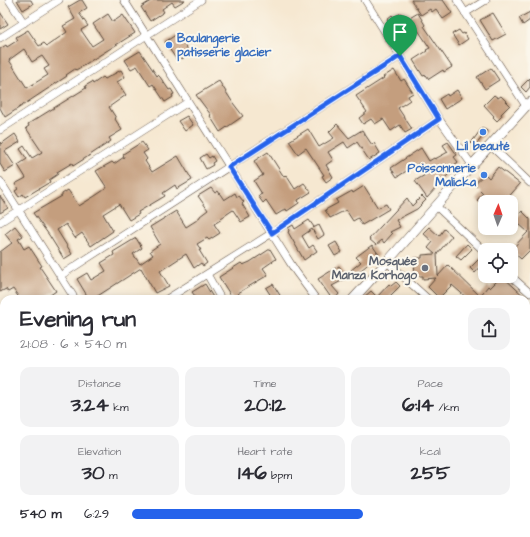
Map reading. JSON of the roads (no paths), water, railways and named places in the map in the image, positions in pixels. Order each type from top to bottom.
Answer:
[{"type":"street","points":[[9,0],[24,23]]},
{"type":"street","points":[[0,38],[59,0]]},
{"type":"street","points":[[124,0],[296,272],[313,295]]},
{"type":"street","points":[[0,130],[201,0]]},
{"type":"street","points":[[364,0],[439,119],[472,165]]},
{"type":"street","points":[[357,295],[528,104],[457,0]]},
{"type":"street","points":[[465,13],[486,0]]},
{"type":"street","points":[[60,276],[400,56]]},
{"type":"street","points":[[0,222],[188,102]]},
{"type":"street","points":[[173,295],[272,233],[439,119]]},
{"type":"street","points":[[490,145],[530,183]]},
{"type":"street","points":[[0,181],[72,295]]},
{"type":"street","points":[[436,206],[478,245]]},
{"type":"street","points":[[387,262],[424,295]]},
{"type":"street","points":[[207,274],[219,295]]},
{"type":"street","points":[[518,282],[530,293]]},
{"type":"place","name":"Boulangerie patisserie glacier","points":[[169,45]]},
{"type":"place","name":"Lil beauté","points":[[483,132]]},
{"type":"place","name":"Poissonnerie Malicka","points":[[484,175]]},
{"type":"place","name":"Mosquée Manza Korhogo","points":[[425,268]]}]
